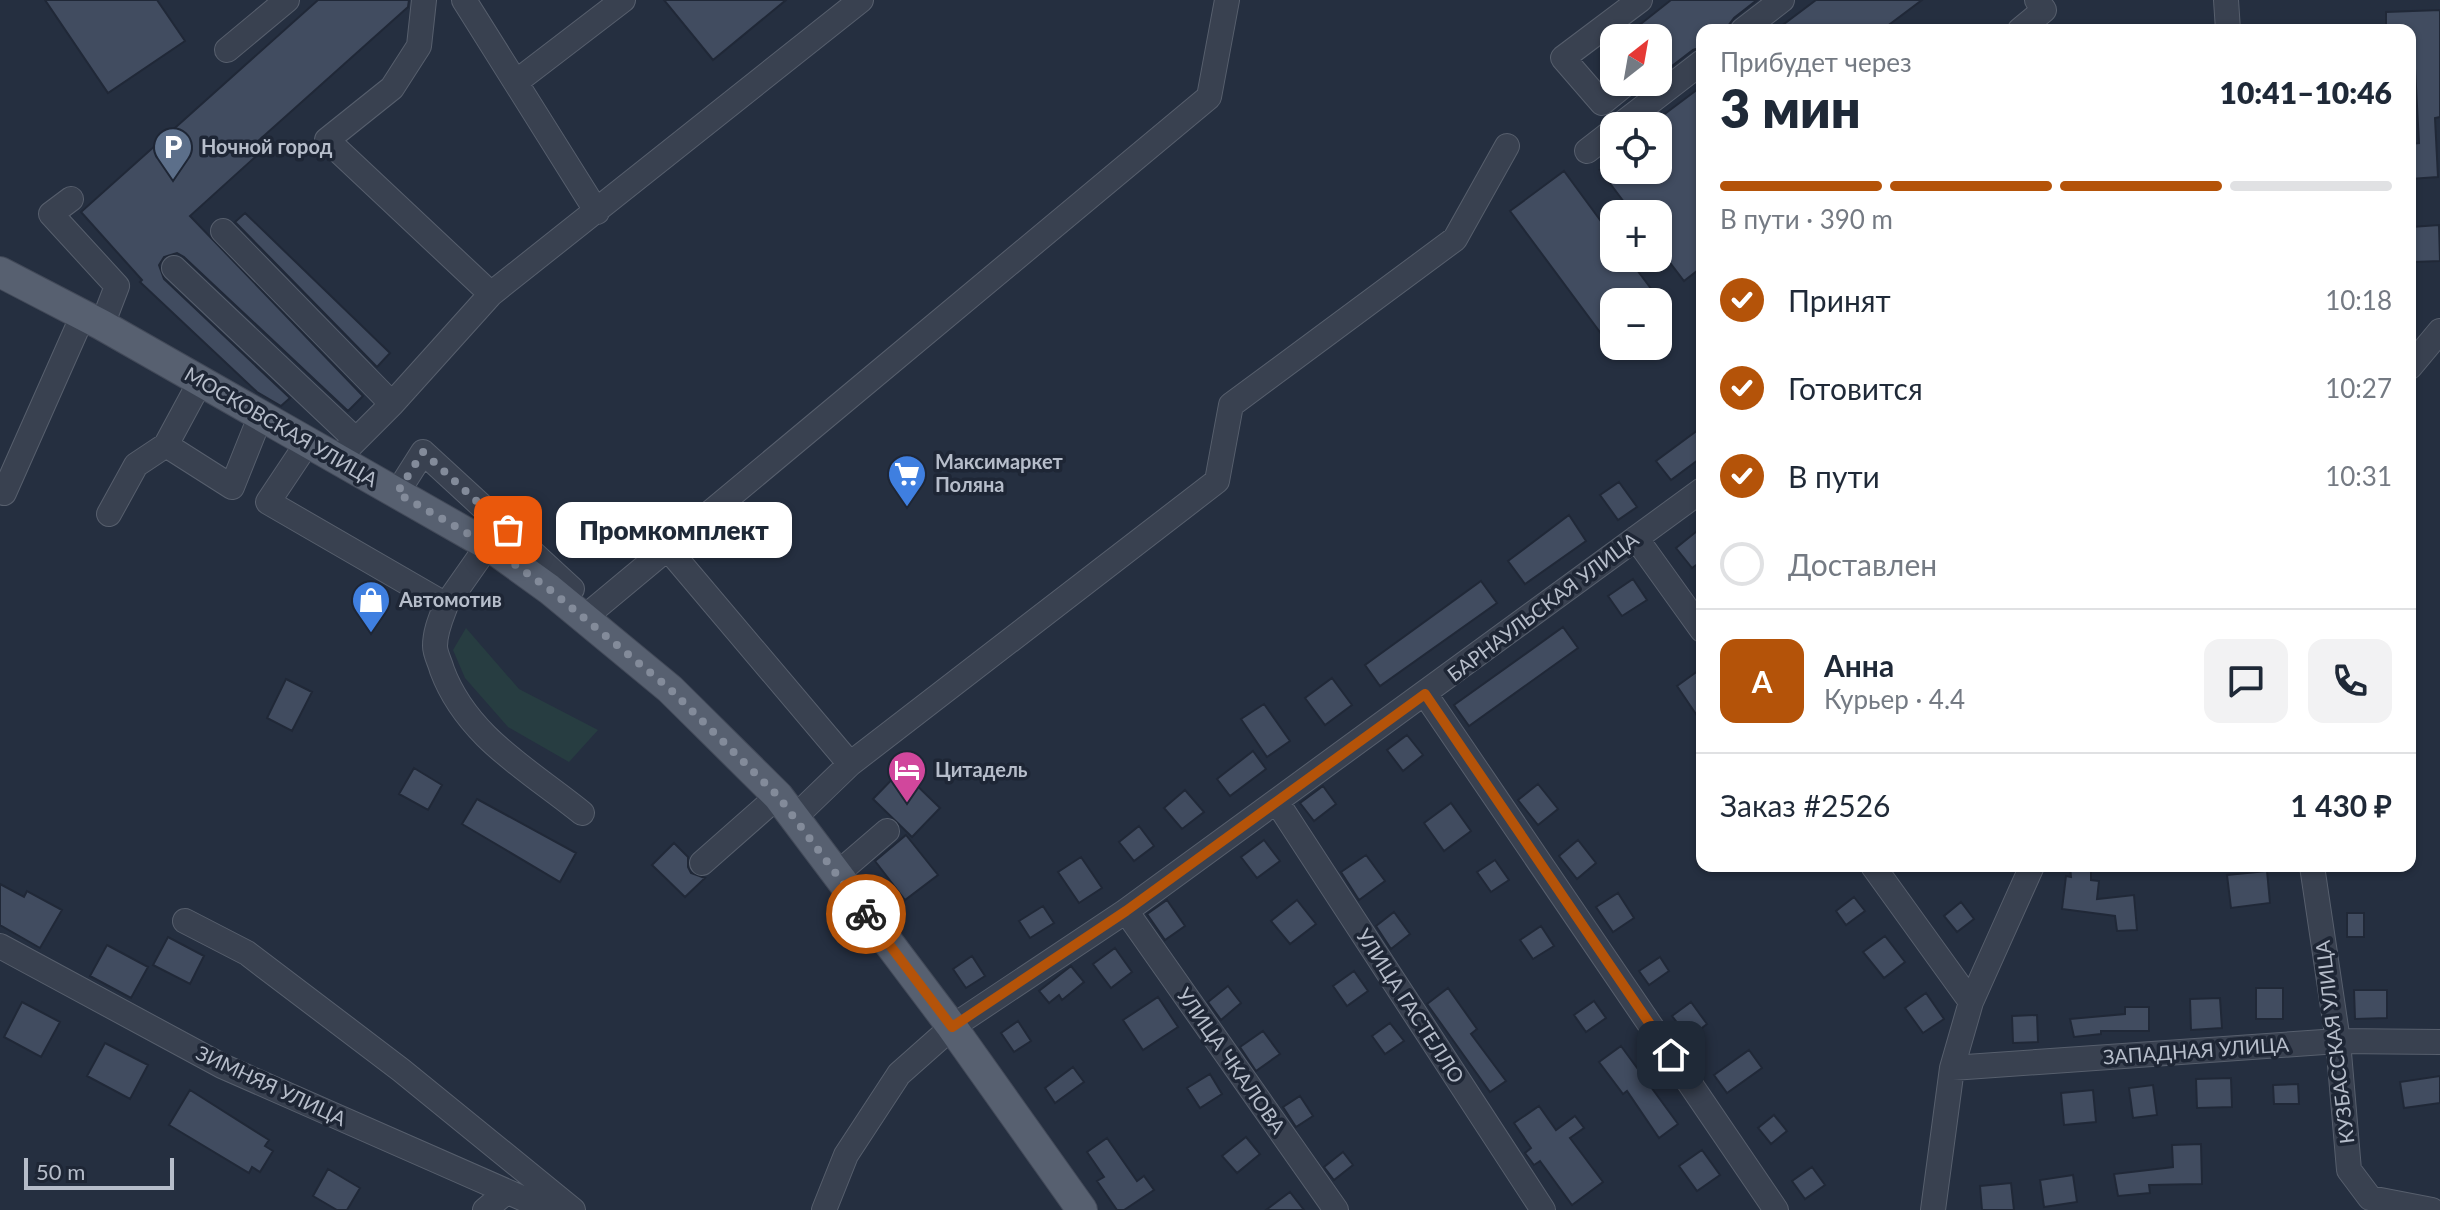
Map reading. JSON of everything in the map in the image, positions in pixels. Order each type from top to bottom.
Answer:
[{"type":"main road","name":"МОСКОВСКАЯ УЛИЦА","points":[[0,272],[92,320],[308,442],[346,450],[397,493],[488,545],[585,617],[693,709],[786,807],[952,1027],[1082,1210]]},
{"type":"street","points":[[227,50],[287,0]]},
{"type":"street","points":[[424,0],[419,46],[392,88],[327,140],[491,294]]},
{"type":"street","points":[[464,0],[597,212]]},
{"type":"street","points":[[516,82],[623,0]]},
{"type":"street","points":[[174,268],[346,450],[491,294],[861,0]]},
{"type":"street","points":[[585,617],[1209,97],[1227,0]]},
{"type":"street","points":[[1608,24],[1640,0]]},
{"type":"street","points":[[1751,24],[1782,0]]},
{"type":"street","points":[[2027,24],[2044,10],[2037,0]]},
{"type":"street","points":[[2226,0],[2228,24]]},
{"type":"street","points":[[1600,30],[1563,58],[1602,103],[1611,96]]},
{"type":"street","points":[[1637,112],[1696,67]]},
{"type":"street","points":[[1587,151],[1600,141]]},
{"type":"street","points":[[702,863],[850,764],[1217,481],[1231,405],[1455,239],[1507,146]]},
{"type":"street","points":[[4,493],[92,320],[117,286],[51,214],[71,199]]},
{"type":"street","points":[[223,231],[392,404]]},
{"type":"street","points":[[2416,360],[2439,334]]},
{"type":"street","points":[[109,514],[136,465],[166,445],[200,382]]},
{"type":"street","points":[[166,445],[232,487],[260,417]]},
{"type":"street","points":[[308,442],[268,502],[446,605]]},
{"type":"street","points":[[397,493],[423,452],[572,589]]},
{"type":"street","name":"БАРНАУЛЬСКАЯ УЛИЦА","points":[[824,1210],[846,1155],[899,1074],[952,1027],[1126,911],[1696,494]]},
{"type":"street","points":[[1636,538],[1696,622]]},
{"type":"street","points":[[488,545],[446,605],[438,625],[435,649],[451,694],[471,722],[499,749],[582,813]]},
{"type":"street","points":[[669,550],[850,764]]},
{"type":"street","points":[[1425,694],[1776,1210]]},
{"type":"street","name":"УЛИЦА ГАСТЕЛЛО","points":[[1277,802],[1543,1210]]},
{"type":"street","points":[[837,874],[887,831]]},
{"type":"street","points":[[1877,872],[1971,1002]]},
{"type":"street","points":[[1933,1210],[1952,1068],[1971,1002],[2029,872]]},
{"type":"street","name":"КУЗБАССКАЯ УЛИЦА","points":[[2313,872],[2338,1041],[2349,1170],[2368,1204]]},
{"type":"street","name":"УЛИЦА ЧКАЛОВА","points":[[1126,911],[1336,1210]]},
{"type":"street","points":[[185,921],[247,953],[401,1070],[573,1210]]},
{"type":"street","name":"ЗИМНЯЯ УЛИЦА","points":[[0,946],[222,1066],[549,1210]]},
{"type":"street","name":"ЗАПАДНАЯ УЛИЦА","points":[[1952,1068],[2338,1041],[2440,1042]]},
{"type":"street","points":[[485,1210],[506,1192]]},
{"type":"street","points":[[2368,1204],[2432,1210]]},
{"type":"green space","points":[[466,628],[519,689],[598,730],[569,762],[508,727],[465,678],[453,650]]},
{"type":"building","points":[[45,0],[157,0],[185,41],[108,93]]},
{"type":"building","points":[[318,0],[409,0],[408,7],[257,142],[264,149],[190,216],[363,396],[348,411],[184,257],[177,253],[164,257],[159,265],[164,279],[290,398],[281,406],[257,392],[140,282],[142,280],[81,212]]},
{"type":"building","points":[[664,0],[786,0],[713,60]]},
{"type":"building","points":[[1671,0],[1757,0],[1730,24],[1696,24],[1696,49],[1672,66],[1672,24],[1641,24]]},
{"type":"building","points":[[1816,0],[1922,0],[1890,24],[1784,24]]},
{"type":"building","points":[[2440,10],[2440,117],[2435,118],[2438,177],[2416,179],[2416,143],[2419,143],[2416,24],[2386,24],[2386,12]]},
{"type":"building","points":[[1696,90],[1696,272],[1684,281],[1672,265],[1672,200],[1622,200],[1610,184],[1672,184],[1672,112],[1667,112]]},
{"type":"building","points":[[1564,171],[1600,220],[1600,272],[1638,272],[1650,288],[1600,288],[1600,332],[1510,211]]},
{"type":"building","points":[[245,213],[390,353],[377,367],[235,222]]},
{"type":"building","points":[[2439,225],[2440,261],[2416,262],[2416,227]]},
{"type":"building","points":[[1696,431],[1696,461],[1671,480],[1656,461]]},
{"type":"building","points":[[1619,482],[1637,507],[1618,520],[1600,495]]},
{"type":"building","points":[[1569,515],[1586,541],[1525,584],[1508,561]]},
{"type":"building","points":[[1696,532],[1696,565],[1692,568],[1676,548]]},
{"type":"building","points":[[1633,579],[1647,600],[1622,616],[1608,596]]},
{"type":"building","points":[[1481,581],[1497,603],[1380,686],[1365,665]]},
{"type":"building","points":[[1563,627],[1578,648],[1469,726],[1454,705]]},
{"type":"building","points":[[1696,672],[1696,714],[1677,686]]},
{"type":"building","points":[[1332,678],[1352,705],[1325,725],[1305,698]]},
{"type":"building","points":[[286,679],[312,692],[292,731],[267,718]]},
{"type":"building","points":[[1264,704],[1290,741],[1267,757],[1241,719]]},
{"type":"building","points":[[1407,735],[1423,755],[1403,771],[1387,750]]},
{"type":"building","points":[[1253,751],[1266,769],[1230,796],[1217,779]]},
{"type":"building","points":[[414,768],[442,785],[428,810],[399,794]]},
{"type":"building","name":"Цитадель","points":[[901,770],[940,808],[912,837],[873,799]]},
{"type":"building","points":[[1538,784],[1558,809],[1538,825],[1518,800]]},
{"type":"building","points":[[1323,786],[1336,804],[1314,821],[1300,803]]},
{"type":"building","points":[[1185,790],[1204,812],[1182,829],[1164,808]]},
{"type":"building","points":[[477,799],[576,853],[560,882],[462,824]]},
{"type":"building","points":[[1451,803],[1471,831],[1444,851],[1424,823]]},
{"type":"building","points":[[1139,826],[1154,846],[1134,861],[1119,842]]},
{"type":"building","points":[[906,835],[938,875],[905,900],[875,861]]},
{"type":"building","points":[[1264,840],[1280,861],[1257,878],[1241,857]]},
{"type":"building","points":[[1578,840],[1596,863],[1577,879],[1559,856]]},
{"type":"building","points":[[674,843],[688,857],[691,873],[705,878],[685,897],[652,865]]},
{"type":"building","points":[[1366,855],[1385,881],[1359,900],[1341,872]]},
{"type":"building","points":[[1081,857],[1102,888],[1079,903],[1058,872]]},
{"type":"building","points":[[1495,860],[1509,880],[1491,892],[1477,872]]},
{"type":"building","points":[[2071,872],[2091,872],[2091,880],[2099,881],[2097,899],[2134,895],[2137,930],[2117,931],[2115,916],[2062,909],[2066,876],[2071,877]]},
{"type":"building","points":[[2267,872],[2270,903],[2231,908],[2227,875]]},
{"type":"building","points":[[0,884],[24,897],[27,891],[62,910],[40,948],[0,925]]},
{"type":"building","points":[[1618,893],[1634,918],[1613,932],[1596,907]]},
{"type":"building","points":[[1854,897],[1865,911],[1846,925],[1836,911]]},
{"type":"building","points":[[1167,900],[1185,926],[1165,940],[1147,914]]},
{"type":"building","points":[[1297,900],[1316,924],[1290,944],[1271,921]]},
{"type":"building","points":[[1961,902],[1974,919],[1957,932],[1944,916]]},
{"type":"building","points":[[1043,906],[1054,923],[1030,938],[1019,921]]},
{"type":"building","points":[[1394,912],[1410,934],[1391,949],[1376,926]]},
{"type":"building","points":[[2347,913],[2364,913],[2364,937],[2347,937]]},
{"type":"building","points":[[1541,926],[1554,946],[1533,959],[1520,940]]},
{"type":"building","points":[[1885,936],[1905,962],[1884,978],[1863,952]]},
{"type":"building","points":[[168,937],[204,956],[190,984],[153,965]]},
{"type":"building","points":[[107,945],[148,967],[131,998],[90,976]]},
{"type":"building","points":[[1115,948],[1132,972],[1111,988],[1093,964]]},
{"type":"building","points":[[972,956],[985,976],[966,988],[953,969]]},
{"type":"building","points":[[1660,957],[1669,971],[1649,985],[1639,971]]},
{"type":"building","points":[[1071,966],[1084,982],[1062,1000],[1059,995],[1049,1003],[1039,991]]},
{"type":"building","points":[[1354,971],[1368,991],[1347,1006],[1333,986]]},
{"type":"building","points":[[1228,986],[1241,1003],[1221,1020],[1208,1002]]},
{"type":"building","points":[[1448,988],[1477,1029],[1471,1034],[1506,1081],[1490,1092],[1427,1004]]},
{"type":"building","points":[[2256,988],[2283,988],[2283,1019],[2256,1019]]},
{"type":"building","points":[[2354,990],[2387,990],[2387,1018],[2355,1019]]},
{"type":"building","points":[[1926,993],[1944,1019],[1923,1033],[1905,1008]]},
{"type":"building","points":[[1158,997],[1178,1027],[1143,1050],[1123,1020]]},
{"type":"building","points":[[2220,998],[2222,1028],[2191,1030],[2190,999]]},
{"type":"building","points":[[1594,1001],[1606,1018],[1586,1032],[1574,1015]]},
{"type":"building","points":[[22,1002],[60,1022],[41,1057],[4,1037]]},
{"type":"building","points":[[1691,1002],[1707,1024],[1689,1038],[1672,1016]]},
{"type":"building","points":[[2125,1007],[2149,1007],[2149,1031],[2101,1031],[2101,1034],[2074,1037],[2070,1019],[2125,1014]]},
{"type":"building","points":[[2037,1015],[2038,1042],[2013,1043],[2012,1016]]},
{"type":"building","points":[[1018,1021],[1031,1041],[1014,1052],[1001,1033]]},
{"type":"building","points":[[1390,1023],[1404,1041],[1385,1054],[1372,1036]]},
{"type":"building","points":[[1263,1031],[1280,1054],[1256,1071],[1240,1047]]},
{"type":"building","points":[[105,1043],[148,1065],[130,1099],[87,1076]]},
{"type":"building","points":[[1621,1046],[1678,1124],[1659,1138],[1627,1091],[1623,1094],[1599,1062]]},
{"type":"building","points":[[1749,1050],[1762,1068],[1727,1093],[1714,1075]]},
{"type":"building","points":[[1073,1067],[1084,1082],[1055,1103],[1045,1088]]},
{"type":"building","points":[[1210,1074],[1222,1094],[1200,1108],[1187,1088]]},
{"type":"building","points":[[2440,1076],[2440,1103],[2404,1108],[2400,1082]]},
{"type":"building","points":[[2231,1078],[2232,1107],[2197,1108],[2196,1079]]},
{"type":"building","points":[[2298,1084],[2299,1104],[2274,1104],[2273,1085]]},
{"type":"building","points":[[2153,1085],[2157,1115],[2133,1118],[2129,1088]]},
{"type":"building","points":[[190,1090],[269,1140],[265,1146],[273,1151],[260,1172],[252,1167],[249,1173],[169,1125]]},
{"type":"building","points":[[2093,1090],[2096,1122],[2064,1125],[2061,1093]]},
{"type":"building","points":[[1300,1096],[1313,1116],[1296,1127],[1283,1107]]},
{"type":"building","points":[[1539,1106],[1556,1130],[1575,1116],[1584,1128],[1570,1138],[1603,1182],[1572,1205],[1540,1161],[1534,1165],[1525,1153],[1531,1148],[1514,1123]]},
{"type":"building","points":[[1774,1115],[1787,1131],[1771,1144],[1758,1128]]},
{"type":"building","points":[[1246,1137],[1260,1154],[1237,1173],[1222,1156]]},
{"type":"building","points":[[1107,1138],[1137,1181],[1144,1176],[1154,1190],[1124,1210],[1117,1210],[1097,1181],[1104,1177],[1087,1152]]},
{"type":"building","points":[[2201,1144],[2202,1184],[2149,1185],[2150,1193],[2118,1196],[2114,1174],[2173,1167],[2172,1145]]},
{"type":"building","points":[[1702,1150],[1720,1175],[1697,1191],[1679,1166]]},
{"type":"building","points":[[1343,1152],[1353,1165],[1334,1180],[1324,1167]]},
{"type":"building","points":[[1812,1167],[1825,1185],[1805,1199],[1792,1181]]},
{"type":"building","points":[[328,1169],[360,1188],[347,1210],[337,1210],[313,1196]]},
{"type":"building","points":[[2073,1175],[2077,1202],[2044,1207],[2040,1180]]},
{"type":"building","points":[[2011,1183],[2014,1210],[1982,1210],[1980,1186]]},
{"type":"building","points":[[1290,1192],[1304,1210],[1266,1210]]},
{"type":"way so far","points":[[508,530],[423,452],[397,493],[488,545],[585,617],[670,689],[715,730],[778,796],[866,914]]},
{"type":"place","name":"Ночной город","points":[[173,181]]},
{"type":"place","name":"Максимаркет Поляна","points":[[907,508]]},
{"type":"place","name":"Промкомплект","points":[[508,530]]},
{"type":"place","name":"Автомотив","points":[[371,634]]},
{"type":"place","name":"Цитадель","points":[[907,804]]},
{"type":"route","points":[[866,914],[952,1027],[1126,911],[1425,694],[1671,1055]]}]
